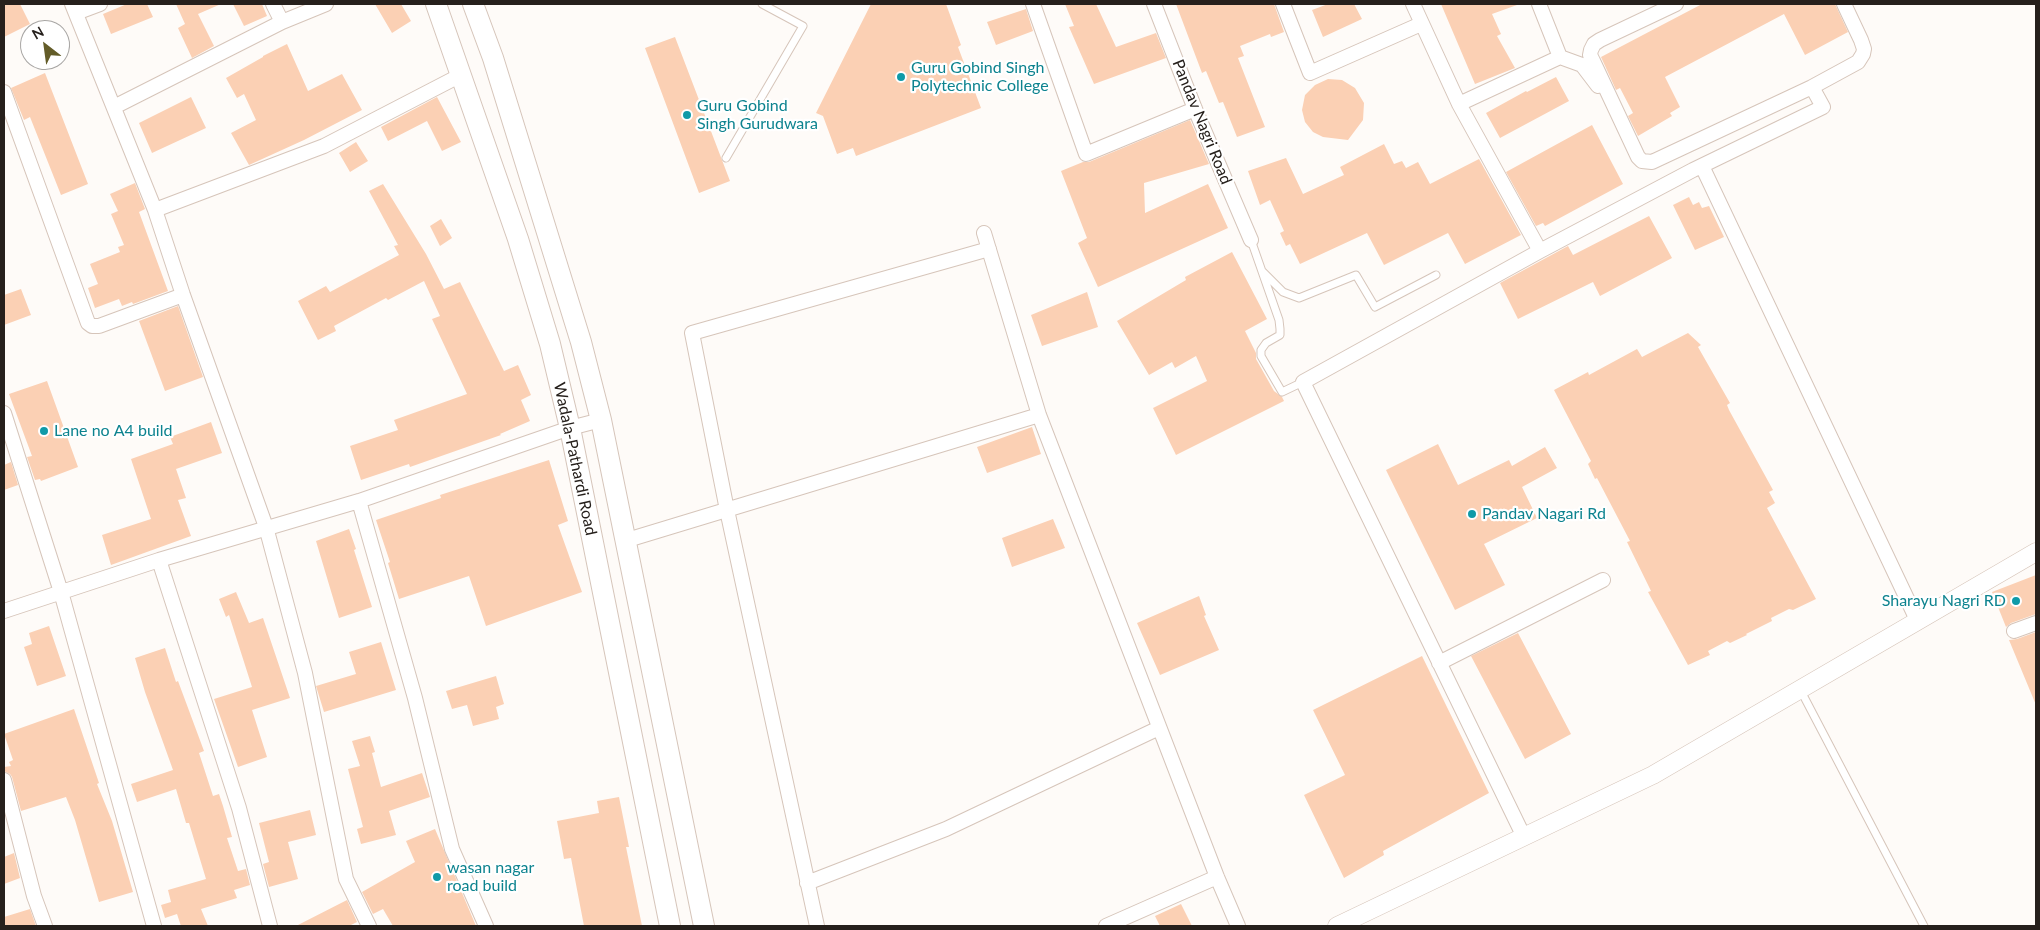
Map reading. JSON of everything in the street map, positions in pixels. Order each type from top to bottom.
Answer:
[{"type":"main road","name":"Wadala-Pathardi Road","points":[[436,4],[518,239],[550,344],[570,428],[670,926]]},
{"type":"main road","name":"Wadala-Pathardi Road","points":[[473,4],[493,58],[578,332],[601,420],[624,541],[704,926]]},
{"type":"street","points":[[100,4],[74,9],[155,210],[183,295],[266,527],[305,673],[346,879],[369,926]]},
{"type":"street","points":[[273,4],[282,22]]},
{"type":"street","points":[[114,107],[282,22],[326,4]]},
{"type":"street","points":[[1034,4],[1086,154],[1196,108]]},
{"type":"street","name":"Pandav Nagri Road","points":[[1154,4],[1251,240]]},
{"type":"street","points":[[1283,4],[1310,73],[1421,24]]},
{"type":"street","points":[[1413,4],[1459,104],[1540,251]]},
{"type":"street","points":[[1540,4],[1560,57]]},
{"type":"street","points":[[1674,4],[1600,40],[1594,44],[1590,55],[1638,157],[1642,161],[1652,162],[1812,87],[1858,62],[1864,49],[1844,4]]},
{"type":"street","points":[[1459,104],[1560,57],[1582,65],[1596,84],[1615,128]]},
{"type":"street","points":[[155,210],[324,146],[461,74]]},
{"type":"street","points":[[1524,837],[1303,382],[1540,251],[1702,166],[1823,107],[1812,87]]},
{"type":"street","points":[[4,92],[88,323],[92,326],[99,326],[183,295]]},
{"type":"street","points":[[1702,166],[1918,622]]},
{"type":"street","points":[[984,233],[1039,415],[1216,876],[1238,926]]},
{"type":"street","points":[[817,926],[727,510],[692,333],[989,249]]},
{"type":"street","points":[[4,413],[61,592],[154,926]]},
{"type":"street","points":[[624,541],[1039,415]]},
{"type":"street","points":[[4,611],[159,560],[359,501],[570,428],[601,420]]},
{"type":"street","points":[[359,501],[415,698],[452,849],[486,926]]},
{"type":"street","points":[[1337,926],[1653,775],[2036,552]]},
{"type":"street","points":[[159,560],[239,808],[270,926]]},
{"type":"street","points":[[1439,663],[1603,580]]},
{"type":"street","points":[[2014,631],[2036,623]]},
{"type":"street","points":[[807,882],[946,829],[1159,728]]},
{"type":"street","points":[[4,780],[34,896],[44,926]]},
{"type":"street","points":[[1106,926],[1216,876]]},
{"type":"lane","points":[[726,158],[803,26],[762,4]]},
{"type":"lane","points":[[1251,240],[1279,320],[1280,329],[1280,335],[1266,343],[1260,350],[1261,356],[1282,392],[1303,382]]},
{"type":"lane","points":[[1262,272],[1283,292],[1299,298],[1356,275],[1375,307],[1436,275]]},
{"type":"lane","points":[[1800,690],[1924,926]]},
{"type":"building","points":[[4,4],[20,4],[28,20],[20,20],[20,29],[4,37]]},
{"type":"building","points":[[127,4],[147,4],[153,17],[111,34],[103,14]]},
{"type":"building","points":[[176,4],[221,4],[198,14],[214,46],[192,58],[178,28],[185,24]]},
{"type":"building","points":[[233,4],[262,4],[267,16],[244,26]]},
{"type":"building","points":[[375,4],[401,4],[411,21],[392,33]]},
{"type":"building","name":"Guru Gobind Singh Polytechnic College","points":[[871,4],[946,4],[961,45],[958,47],[981,108],[856,156],[853,148],[837,154],[823,116],[816,113]]},
{"type":"building","points":[[1065,4],[1096,4],[1116,47],[1156,33],[1166,58],[1094,84],[1069,27],[1074,26]]},
{"type":"building","points":[[1176,4],[1274,4],[1284,32],[1271,37],[1270,34],[1240,46],[1244,56],[1238,58],[1265,127],[1237,137],[1223,102],[1219,103],[1206,71],[1202,73]]},
{"type":"building","points":[[1328,4],[1354,4],[1362,19],[1323,37],[1312,10]]},
{"type":"building","points":[[1441,4],[1517,4],[1492,14],[1501,34],[1497,36],[1515,68],[1475,84]]},
{"type":"building","points":[[1702,4],[1835,4],[1848,32],[1805,55],[1784,14],[1665,77],[1680,107],[1670,113],[1672,116],[1638,136],[1628,116],[1633,113],[1620,88],[1616,90],[1601,57]]},
{"type":"building","points":[[1026,9],[1033,31],[996,45],[987,22]]},
{"type":"building","name":"Guru Gobind Singh Gurudwara","points":[[675,37],[730,181],[699,193],[645,48]]},
{"type":"building","points":[[287,44],[308,91],[342,74],[362,110],[304,140],[249,165],[231,133],[256,120],[244,94],[237,98],[226,78]]},
{"type":"building","points":[[45,73],[88,184],[61,195],[30,117],[24,120],[11,88]]},
{"type":"building","points":[[1556,77],[1569,101],[1500,138],[1486,113]]},
{"type":"building","points":[[1328,79],[1342,80],[1355,88],[1364,103],[1363,120],[1348,140],[1323,137],[1313,132],[1305,122],[1302,110],[1305,95],[1315,85]]},
{"type":"building","points":[[191,97],[206,128],[152,153],[139,123]]},
{"type":"building","points":[[437,97],[461,142],[442,151],[427,121],[388,141],[381,127]]},
{"type":"building","points":[[1190,120],[1209,164],[1144,183],[1145,213],[1208,184],[1228,228],[1098,287],[1078,243],[1087,238],[1061,171],[1083,162],[1089,162]]},
{"type":"building","points":[[1592,125],[1623,184],[1545,226],[1543,223],[1536,226],[1506,172]]},
{"type":"building","points":[[356,142],[368,161],[350,172],[339,153]]},
{"type":"building","points":[[1384,144],[1394,164],[1402,161],[1406,168],[1418,162],[1430,184],[1479,159],[1521,235],[1465,264],[1448,233],[1384,265],[1367,233],[1300,264],[1290,244],[1286,246],[1280,233],[1284,231],[1270,200],[1260,205],[1248,171],[1286,158],[1303,194],[1344,175],[1340,167]]},
{"type":"building","points":[[135,183],[145,209],[139,212],[168,291],[133,304],[132,302],[122,306],[119,299],[95,308],[88,288],[98,284],[90,264],[120,252],[118,247],[124,245],[111,214],[118,211],[110,194]]},
{"type":"building","points":[[383,184],[426,254],[444,289],[460,282],[504,371],[518,365],[531,395],[521,400],[530,421],[501,435],[410,467],[409,464],[361,480],[350,446],[398,430],[394,420],[467,394],[432,319],[440,316],[424,281],[388,300],[386,298],[334,326],[336,331],[318,340],[298,301],[326,286],[330,292],[399,255],[394,246],[398,245],[369,191]]},
{"type":"building","points":[[1689,197],[1693,205],[1699,202],[1702,208],[1709,206],[1724,237],[1695,250],[1673,205]]},
{"type":"building","points":[[1649,216],[1672,258],[1600,296],[1593,282],[1518,319],[1500,283],[1568,246],[1573,255]]},
{"type":"building","points":[[441,219],[452,238],[440,246],[430,226]]},
{"type":"building","points":[[1232,252],[1267,319],[1245,331],[1256,353],[1256,359],[1274,391],[1284,401],[1176,455],[1153,408],[1207,381],[1196,356],[1175,368],[1172,362],[1149,375],[1117,321],[1186,280],[1185,277]]},
{"type":"building","points":[[21,289],[31,315],[4,325],[4,295]]},
{"type":"building","points":[[1087,292],[1098,327],[1042,346],[1031,315]]},
{"type":"building","name":"Lane no A4 build","points":[[178,306],[203,377],[165,391],[139,321]]},
{"type":"building","points":[[1688,333],[1701,345],[1698,347],[1730,403],[1727,405],[1729,410],[1773,490],[1769,492],[1775,503],[1767,508],[1816,599],[1771,618],[1772,621],[1730,643],[1727,641],[1708,651],[1710,655],[1688,665],[1648,592],[1651,591],[1627,542],[1630,541],[1597,478],[1595,479],[1588,464],[1591,461],[1554,390],[1588,372],[1589,375],[1637,349],[1642,357]]},
{"type":"building","name":"Lane no A4 build","points":[[47,381],[78,467],[41,481],[40,479],[35,480],[27,457],[32,456],[9,394]]},
{"type":"building","points":[[211,422],[222,453],[176,469],[186,498],[178,500],[191,536],[111,565],[102,535],[151,519],[131,459],[173,444],[170,437]]},
{"type":"building","points":[[1032,427],[1041,454],[987,473],[977,447]]},
{"type":"building","points":[[1438,444],[1458,485],[1509,460],[1512,466],[1545,447],[1557,468],[1522,487],[1537,518],[1484,544],[1505,585],[1455,610],[1386,470]]},
{"type":"building","points":[[549,460],[568,521],[558,525],[582,592],[486,626],[469,576],[399,599],[388,563],[390,562],[376,520],[441,498],[440,495]]},
{"type":"building","name":"Lane no A4 build","points":[[11,462],[18,485],[4,490],[4,465]]},
{"type":"building","points":[[1053,519],[1065,548],[1012,567],[1002,538]]},
{"type":"building","points":[[349,529],[372,607],[339,618],[316,541]]},
{"type":"building","name":"Sharayu Nagri RD","points":[[2036,575],[2036,614],[2011,623],[2006,627],[1992,592]]},
{"type":"building","points":[[236,592],[249,623],[263,618],[290,698],[252,710],[267,757],[238,767],[214,699],[252,687],[229,615],[226,617],[219,599]]},
{"type":"building","points":[[1199,596],[1206,615],[1204,616],[1219,650],[1160,675],[1137,623]]},
{"type":"building","points":[[49,626],[66,676],[37,686],[24,647],[32,644],[29,633]]},
{"type":"building","name":"Sharayu Nagri RD","points":[[2036,632],[2036,705],[2009,640]]},
{"type":"building","points":[[1518,633],[1571,734],[1525,759],[1471,656]]},
{"type":"building","points":[[381,642],[396,690],[324,712],[316,686],[356,674],[349,652]]},
{"type":"building","points":[[165,648],[176,682],[178,681],[204,751],[199,753],[213,796],[219,794],[223,806],[232,837],[227,838],[238,871],[246,869],[250,885],[234,890],[237,898],[201,909],[208,926],[181,926],[177,914],[165,918],[161,905],[171,902],[168,890],[206,879],[189,823],[186,823],[176,789],[137,802],[131,784],[173,770],[135,658]]},
{"type":"building","points":[[1422,656],[1489,793],[1383,851],[1384,855],[1344,878],[1304,795],[1345,775],[1313,710]]},
{"type":"building","points":[[496,676],[504,704],[496,707],[499,719],[473,726],[467,705],[452,709],[446,691]]},
{"type":"building","points":[[74,709],[99,783],[97,784],[112,821],[133,892],[99,902],[75,820],[66,797],[21,811],[12,777],[4,771],[4,767],[11,766],[9,762],[13,760],[4,734]]},
{"type":"building","points":[[370,736],[375,752],[372,753],[381,787],[422,773],[430,797],[389,811],[396,835],[361,844],[357,829],[363,827],[348,769],[360,766],[352,741]]},
{"type":"building","points":[[619,797],[629,847],[626,847],[642,926],[584,926],[571,858],[564,859],[557,821],[599,813],[597,801]]},
{"type":"building","points":[[310,810],[316,835],[288,842],[298,879],[269,887],[263,864],[269,862],[259,823]]},
{"type":"building","points":[[435,829],[476,926],[393,926],[383,909],[373,914],[362,892],[415,862],[406,841]]},
{"type":"building","points":[[14,853],[20,878],[4,884],[4,857]]},
{"type":"building","points":[[347,900],[357,922],[349,926],[296,926]]},
{"type":"building","points":[[1181,904],[1192,926],[1160,926],[1155,916]]},
{"type":"building","points":[[30,909],[36,926],[4,926],[4,917]]},
{"type":"place","name":"Guru Gobind Singh Polytechnic College","points":[[901,77]]},
{"type":"place","name":"Guru Gobind Singh Gurudwara","points":[[687,115]]},
{"type":"place","name":"Lane no A4 build","points":[[44,431]]},
{"type":"place","name":"Pandav Nagari Rd","points":[[1472,514]]},
{"type":"place","name":"Sharayu Nagri RD","points":[[2016,601]]},
{"type":"place","name":"wasan nagar road build","points":[[437,877]]}]
